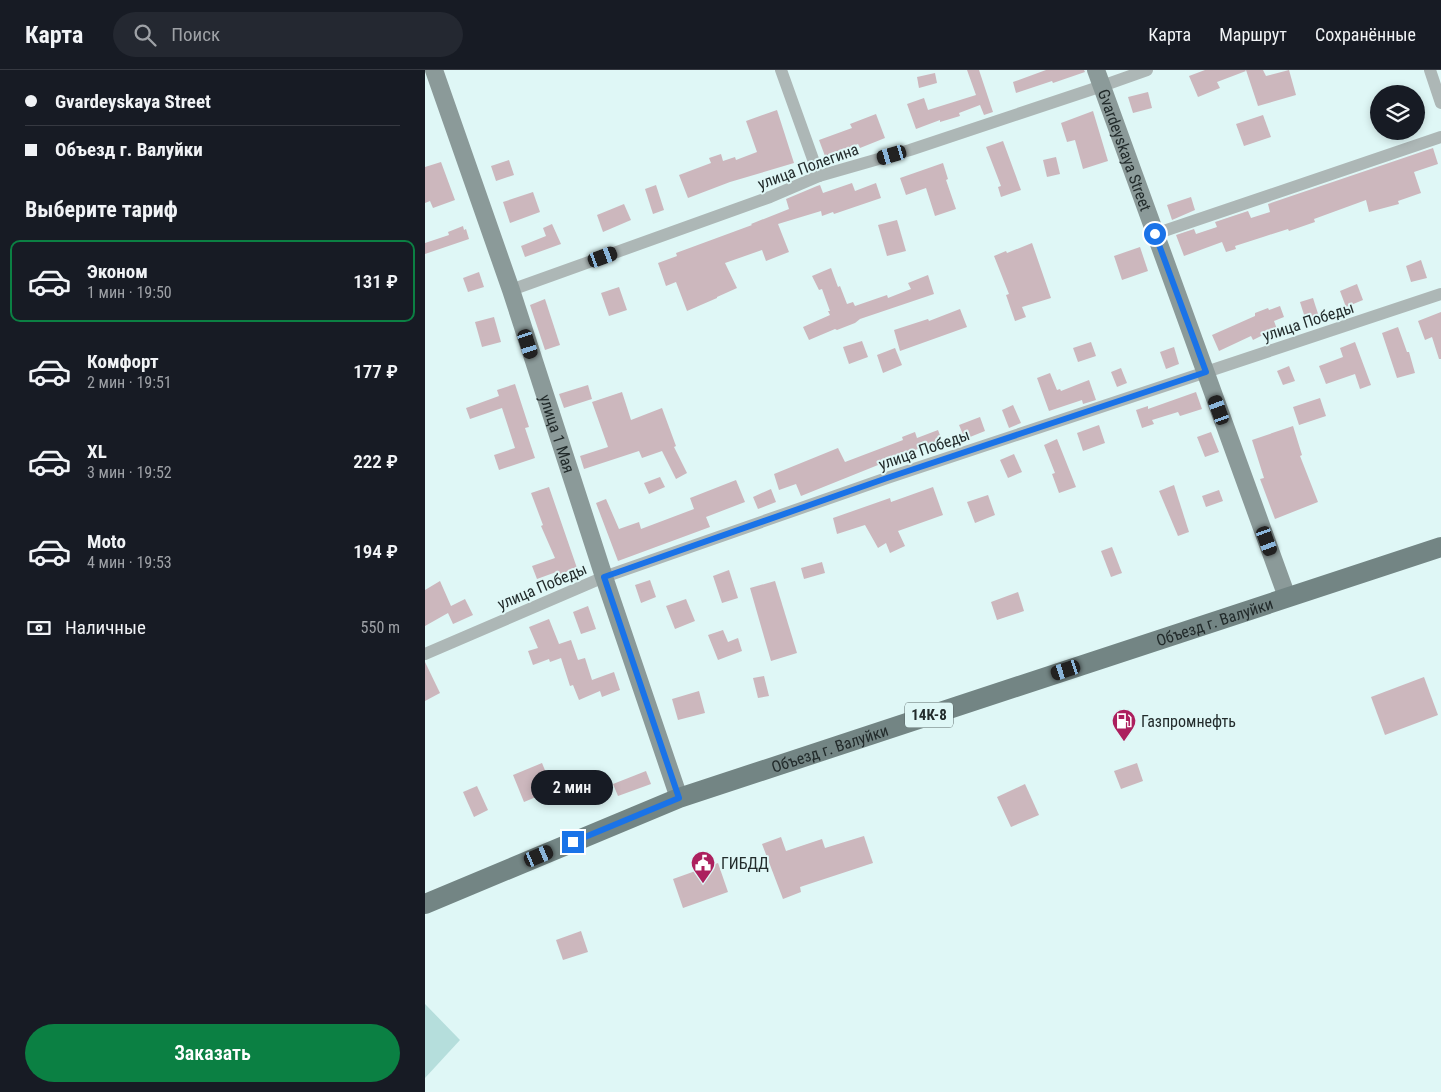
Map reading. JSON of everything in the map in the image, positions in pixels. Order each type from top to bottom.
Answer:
[{"type":"main road","name":"улица 1 Мая","points":[[434,70],[511,290],[604,577],[679,798]]},
{"type":"main road","name":"Gvardeyskaya Street","points":[[1099,78],[1287,597]]},
{"type":"main road","name":"Объезд г. Валуйки","points":[[425,904],[679,798],[1441,546]]},
{"type":"street","points":[[781,70],[819,176]]},
{"type":"street","name":"улица Полегина","points":[[511,290],[770,197],[819,176],[910,150],[1099,78],[1147,70]]},
{"type":"street","points":[[1429,70],[1441,103]]},
{"type":"street","points":[[1155,234],[1441,137]]},
{"type":"street","name":"улица Победы","points":[[425,654],[604,577],[887,478],[1441,294]]},
{"type":"shaded area","points":[[425,1004],[460,1040],[425,1078]]},
{"type":"building","points":[[967,70],[979,70],[993,112],[984,115],[980,105],[959,113],[960,116],[940,122],[940,120],[916,129],[907,104],[924,98],[928,110],[976,95]]},
{"type":"building","points":[[1046,70],[1084,70],[1085,72],[1016,93],[1013,82]]},
{"type":"building","points":[[1205,70],[1246,71],[1217,82],[1220,88],[1198,97],[1189,76]]},
{"type":"building","points":[[1246,70],[1263,70],[1266,76],[1289,70],[1296,95],[1258,106]]},
{"type":"building","points":[[935,73],[937,83],[919,88],[917,77]]},
{"type":"building","points":[[1148,92],[1152,108],[1133,113],[1128,97]]},
{"type":"building","points":[[777,110],[794,163],[730,182],[688,198],[679,175],[711,163],[709,158],[721,154],[723,161],[735,157],[736,160],[757,152],[746,121]]},
{"type":"building","points":[[1093,111],[1108,161],[1083,169],[1075,140],[1067,142],[1061,123]]},
{"type":"building","points":[[876,114],[885,138],[860,148],[858,144],[825,156],[819,140],[852,128],[850,124]]},
{"type":"building","points":[[1263,115],[1271,137],[1244,146],[1236,124]]},
{"type":"building","points":[[1003,141],[1021,190],[1001,197],[998,187],[1001,186],[986,147]]},
{"type":"building","points":[[1433,148],[1438,164],[1414,172],[1421,193],[1398,201],[1399,204],[1369,212],[1366,200],[1314,219],[1315,222],[1235,246],[1236,249],[1226,252],[1222,242],[1184,256],[1176,235],[1194,229],[1196,234],[1217,227],[1215,222],[1248,211],[1251,218],[1270,212],[1268,204]]},
{"type":"building","points":[[1056,157],[1060,174],[1047,177],[1043,160]]},
{"type":"building","points":[[509,160],[514,175],[496,181],[491,166]]},
{"type":"building","points":[[441,162],[455,200],[433,208],[430,201],[425,203],[425,167]]},
{"type":"building","points":[[943,163],[948,179],[946,180],[956,209],[935,216],[926,188],[906,195],[900,178]]},
{"type":"building","points":[[852,183],[855,191],[876,183],[881,198],[834,214],[833,212],[822,216],[821,211],[778,224],[789,252],[766,261],[762,250],[725,263],[737,288],[687,311],[676,282],[666,286],[658,263],[677,256],[676,253],[789,209],[786,199],[817,186],[820,185],[823,193]]},
{"type":"building","points":[[656,185],[664,210],[653,214],[645,189]]},
{"type":"building","points":[[533,192],[540,212],[510,223],[503,202]]},
{"type":"building","points":[[1191,197],[1195,210],[1172,220],[1167,205]]},
{"type":"building","points":[[624,204],[631,220],[603,232],[597,215]]},
{"type":"building","points":[[897,220],[906,251],[887,256],[878,225]]},
{"type":"building","points":[[552,224],[561,244],[525,257],[521,246],[546,236],[543,228]]},
{"type":"building","points":[[463,226],[469,239],[425,254],[425,243],[449,235],[448,232]]},
{"type":"building","points":[[1032,243],[1051,298],[1022,307],[1026,317],[1015,321],[1006,295],[1009,294],[994,256]]},
{"type":"building","points":[[1140,247],[1148,271],[1122,280],[1114,256]]},
{"type":"building","points":[[1421,260],[1427,278],[1411,282],[1406,266]]},
{"type":"building","points":[[831,268],[847,304],[853,302],[855,306],[887,295],[888,298],[911,289],[908,283],[928,275],[934,294],[860,319],[855,323],[809,340],[803,327],[830,315],[822,289],[819,290],[812,276]]},
{"type":"building","points":[[479,272],[484,287],[468,292],[463,278]]},
{"type":"building","points":[[1357,284],[1363,300],[1346,307],[1340,291]]},
{"type":"building","points":[[619,287],[627,310],[609,316],[601,293]]},
{"type":"building","points":[[1313,298],[1319,317],[1306,321],[1300,302]]},
{"type":"building","points":[[545,299],[560,345],[545,350],[530,305]]},
{"type":"building","points":[[1280,306],[1284,317],[1274,321],[1278,332],[1265,338],[1263,335],[1253,340],[1251,336],[1219,351],[1212,335],[1255,316],[1255,313]]},
{"type":"building","points":[[960,309],[967,327],[900,351],[894,330],[928,319],[929,321]]},
{"type":"building","points":[[1441,312],[1441,359],[1439,359],[1432,337],[1425,340],[1418,321]]},
{"type":"building","points":[[494,317],[501,342],[482,347],[475,322]]},
{"type":"building","points":[[1398,327],[1407,352],[1409,352],[1415,373],[1397,378],[1382,333]]},
{"type":"building","points":[[862,341],[868,357],[849,364],[843,347]]},
{"type":"building","points":[[1091,342],[1096,356],[1078,362],[1073,348]]},
{"type":"building","points":[[1355,342],[1371,385],[1360,389],[1355,374],[1326,384],[1319,366],[1343,357],[1340,348]]},
{"type":"building","points":[[1174,347],[1179,364],[1166,369],[1160,352]]},
{"type":"building","points":[[895,348],[902,365],[883,373],[877,355]]},
{"type":"building","points":[[1289,366],[1295,381],[1283,385],[1277,371]]},
{"type":"building","points":[[1121,368],[1127,383],[1117,387],[1111,372]]},
{"type":"building","points":[[1050,373],[1057,390],[1060,389],[1061,391],[1089,380],[1096,400],[1083,404],[1082,400],[1049,411],[1037,378]]},
{"type":"building","points":[[515,384],[529,427],[525,428],[535,458],[499,470],[494,455],[515,448],[502,408],[470,419],[466,408],[499,396],[497,390]]},
{"type":"building","points":[[588,385],[592,399],[564,408],[559,394]]},
{"type":"building","points":[[622,392],[631,420],[662,408],[676,446],[674,447],[687,473],[676,479],[662,451],[642,458],[639,451],[584,469],[580,456],[608,447],[592,402]]},
{"type":"building","points":[[1196,392],[1202,409],[1180,416],[1178,412],[1152,420],[1154,424],[1142,428],[1136,410],[1148,406],[1148,409]]},
{"type":"building","points":[[1320,398],[1326,416],[1299,425],[1293,407]]},
{"type":"building","points":[[1013,405],[1021,423],[1009,428],[1002,410]]},
{"type":"building","points":[[980,417],[985,431],[965,439],[959,425]]},
{"type":"building","points":[[1099,425],[1105,443],[1083,451],[1077,433]]},
{"type":"building","points":[[1293,426],[1302,455],[1300,456],[1318,502],[1275,519],[1260,479],[1264,478],[1252,440]]},
{"type":"building","points":[[938,430],[944,446],[927,452],[925,446],[903,455],[904,458],[889,464],[888,461],[801,496],[796,484],[779,490],[774,474],[838,448],[845,462],[903,440],[902,437],[915,432],[917,438]]},
{"type":"building","points":[[1211,432],[1219,452],[1205,457],[1197,437]]},
{"type":"building","points":[[1057,439],[1076,487],[1059,493],[1052,474],[1055,473],[1044,445]]},
{"type":"building","points":[[1014,454],[1022,472],[1008,478],[1000,460]]},
{"type":"building","points":[[660,477],[665,487],[649,494],[644,483]]},
{"type":"building","points":[[736,480],[745,502],[706,517],[710,527],[618,561],[596,503],[606,499],[619,529],[639,522],[641,529],[694,509],[690,498]]},
{"type":"building","points":[[1174,485],[1189,532],[1178,536],[1159,491]]},
{"type":"building","points":[[549,487],[577,568],[560,574],[559,571],[537,579],[532,566],[555,558],[541,526],[543,525],[531,493]]},
{"type":"building","points":[[933,487],[943,515],[898,531],[905,546],[890,553],[886,543],[878,548],[865,525],[837,534],[833,518],[890,498],[891,502]]},
{"type":"building","points":[[771,489],[776,502],[758,509],[753,497]]},
{"type":"building","points":[[1219,490],[1223,501],[1206,507],[1202,496]]},
{"type":"building","points":[[988,495],[995,515],[975,523],[967,502]]},
{"type":"building","points":[[1112,547],[1122,573],[1111,577],[1101,551]]},
{"type":"building","points":[[822,562],[825,573],[804,579],[801,568]]},
{"type":"building","points":[[729,570],[738,598],[722,603],[713,576]]},
{"type":"building","points":[[650,580],[656,597],[641,603],[635,585]]},
{"type":"building","points":[[440,581],[451,606],[465,599],[473,615],[453,624],[448,613],[425,626],[425,590]]},
{"type":"building","points":[[775,581],[797,653],[771,661],[750,588]]},
{"type":"building","points":[[1018,592],[1024,611],[997,620],[991,602]]},
{"type":"building","points":[[686,599],[695,621],[675,629],[666,606]]},
{"type":"building","points":[[588,606],[596,629],[581,634],[573,612]]},
{"type":"building","points":[[549,619],[559,644],[571,640],[578,660],[585,658],[592,680],[614,672],[620,690],[602,697],[600,691],[579,700],[573,685],[570,686],[561,658],[550,662],[549,659],[533,665],[528,651],[538,648],[529,627]]},
{"type":"building","points":[[723,630],[728,642],[738,638],[742,651],[718,660],[708,635]]},
{"type":"building","points":[[425,662],[440,693],[425,701]]},
{"type":"building","points":[[764,676],[769,696],[758,698],[753,678]]},
{"type":"building","points":[[1424,677],[1438,715],[1385,735],[1371,697]]},
{"type":"building","points":[[699,691],[705,713],[678,720],[672,699]]},
{"type":"building","points":[[542,763],[553,790],[524,802],[513,775]]},
{"type":"building","points":[[1137,763],[1143,781],[1121,789],[1114,771]]},
{"type":"building","points":[[646,771],[651,784],[618,796],[613,784]]},
{"type":"building","points":[[1025,784],[1039,815],[1011,827],[997,797]]},
{"type":"building","points":[[477,786],[488,810],[474,817],[463,792]]},
{"type":"building","points":[[864,836],[873,863],[800,887],[801,892],[783,899],[762,844],[781,837],[786,851],[822,839],[825,848]]},
{"type":"building","points":[[718,863],[728,892],[683,908],[673,879]]},
{"type":"building","points":[[581,931],[588,952],[563,960],[556,940]]},
{"type":"place","name":"Газпромнефть","points":[[1124,742]]},
{"type":"place","name":"ГИБДД","points":[[703,884]]},
{"type":"route","points":[[573,842],[679,798],[604,577],[887,478],[1206,372],[1155,234]]}]
